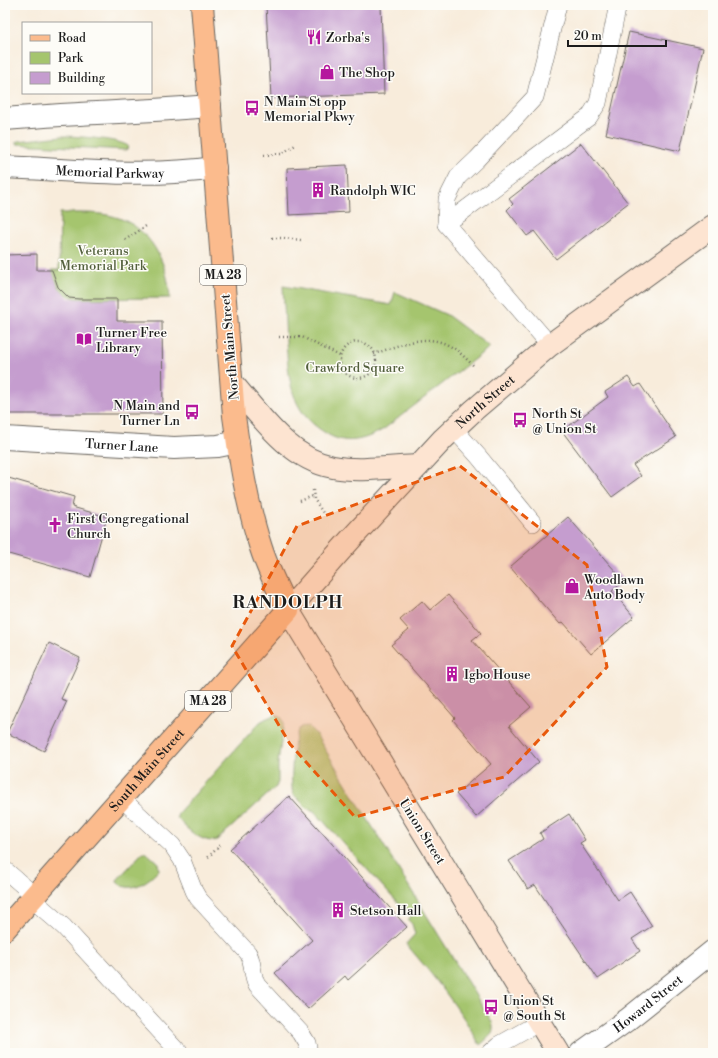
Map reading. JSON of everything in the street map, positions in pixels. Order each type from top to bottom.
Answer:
[{"type":"main road","name":"North Main Street","points":[[202,5],[238,442],[246,492],[261,548],[269,570],[288,610]]},
{"type":"main road","name":"North Street","points":[[288,610],[418,466],[454,429],[495,391],[550,345],[713,226]]},
{"type":"main road","points":[[232,383],[282,440],[303,456],[319,464],[351,468],[418,466]]},
{"type":"main road","name":"South Main Street","points":[[5,929],[122,799],[288,610]]},
{"type":"main road","name":"Union Street","points":[[288,610],[558,1053]]},
{"type":"street","points":[[5,119],[71,114],[153,111],[210,106]]},
{"type":"street","name":"Memorial Parkway","points":[[5,168],[143,173],[185,172],[215,168]]},
{"type":"street","name":"Turner Lane","points":[[5,438],[174,448],[218,446],[238,442]]},
{"type":"street","name":"Howard Street","points":[[581,1053],[611,1032],[713,951]]},
{"type":"lane","points":[[550,345],[446,224],[447,199],[458,177],[536,97],[558,5]]},
{"type":"lane","points":[[446,224],[589,117],[598,103],[617,9],[616,5]]},
{"type":"lane","points":[[454,429],[533,523]]},
{"type":"lane","points":[[122,799],[172,845],[177,852],[198,898],[248,953],[251,958],[253,976],[257,985],[301,1033],[307,1043],[309,1053]]},
{"type":"lane","points":[[5,870],[64,927],[180,1053]]},
{"type":"lane","points":[[490,1053],[499,1045],[540,1022]]},
{"type":"path","points":[[264,155],[281,154],[297,144]]},
{"type":"path","points":[[126,240],[146,226]]},
{"type":"path","points":[[272,238],[301,240]]},
{"type":"path","points":[[279,337],[302,337],[340,356]]},
{"type":"path","points":[[374,354],[412,341],[426,339],[450,346],[474,366]]},
{"type":"path","points":[[357,342],[368,345],[374,354],[375,365],[373,370],[364,377],[353,377],[344,371],[340,361],[340,356],[346,346],[357,342]]},
{"type":"path","points":[[314,488],[313,496],[316,504],[323,513]]},
{"type":"path","points":[[300,501],[313,496]]},
{"type":"highlighted area","points":[[460,466],[587,565],[607,667],[504,777],[355,817],[290,744],[232,646],[297,526]]},
{"type":"green space","points":[[62,136],[108,140],[125,144],[129,147],[126,150],[16,144],[18,141]]},
{"type":"green space","name":"Veterans Memorial Park","points":[[60,213],[86,213],[112,216],[137,228],[147,237],[161,259],[170,298],[79,299],[73,298],[64,293],[55,281],[52,270],[59,270]]},
{"type":"green space","name":"Crawford Square","points":[[283,286],[391,305],[395,292],[447,315],[490,347],[384,429],[362,439],[339,439],[324,432],[312,423],[297,404],[290,381],[288,368]]},
{"type":"green space","points":[[276,715],[282,718],[284,723],[278,762],[278,782],[276,787],[217,840],[212,841],[200,838],[180,821],[177,817],[178,813],[260,722]]},
{"type":"green space","points":[[303,726],[309,727],[315,733],[492,1022],[492,1032],[480,1045],[464,1018],[446,993],[406,944],[415,934],[412,924],[408,920],[412,915],[407,910],[405,911],[314,811],[307,808],[293,794],[292,773],[294,745],[297,732]]},
{"type":"green space","points":[[143,852],[148,854],[158,863],[159,870],[139,885],[133,887],[122,886],[117,882],[117,880]]},
{"type":"building","points":[[266,5],[381,5],[384,94],[271,98]]},
{"type":"building","points":[[629,32],[703,48],[680,151],[606,134]]},
{"type":"building","points":[[581,143],[628,203],[556,259],[534,231],[527,236],[507,210],[513,204],[509,199]]},
{"type":"building","name":"Randolph WIC","points":[[347,165],[349,212],[289,215],[287,168]]},
{"type":"building","name":"Turner Free Library","points":[[37,254],[37,270],[52,270],[58,287],[69,298],[117,299],[117,321],[162,321],[163,414],[5,414],[5,255]]},
{"type":"building","points":[[628,377],[635,387],[640,384],[676,437],[633,465],[641,476],[612,497],[562,431],[608,397],[605,392]]},
{"type":"building","name":"First Congregational Church","points":[[5,477],[74,497],[72,507],[107,517],[90,577],[5,553]]},
{"type":"building","name":"Woodlawn Auto Body","points":[[568,517],[624,581],[612,591],[634,617],[591,654],[563,622],[560,624],[510,567]]},
{"type":"building","name":"Igbo House","points":[[448,595],[481,633],[472,640],[531,707],[509,726],[539,762],[476,817],[456,794],[491,764],[453,720],[455,718],[391,645],[409,630],[400,620],[422,601],[430,610]]},
{"type":"building","points":[[49,643],[80,658],[61,699],[67,701],[44,751],[7,733]]},
{"type":"building","name":"Stetson Hall","points":[[289,796],[407,927],[348,980],[345,976],[308,1009],[275,973],[312,940],[230,849]]},
{"type":"building","points":[[569,814],[585,840],[580,843],[618,900],[630,892],[652,926],[632,939],[640,951],[598,979],[535,885],[528,889],[509,861],[543,839],[540,833]]},
{"type":"place","name":"Zorba's","points":[[314,37]]},
{"type":"place","name":"The Shop","points":[[327,72]]},
{"type":"place","name":"N Main St opp Memorial Pkwy","points":[[252,108]]},
{"type":"place","name":"Randolph WIC","points":[[318,190]]},
{"type":"place","name":"Turner Free Library","points":[[84,339]]},
{"type":"place","name":"N Main and Turner Ln","points":[[192,412]]},
{"type":"place","name":"North St @ Union St","points":[[520,420]]},
{"type":"place","name":"First Congregational Church","points":[[55,525]]},
{"type":"place","name":"Woodlawn Auto Body","points":[[572,586]]},
{"type":"place","name":"Igbo House","points":[[452,674]]},
{"type":"place","name":"Stetson Hall","points":[[338,910]]},
{"type":"place","name":"Union St @ South St","points":[[491,1007]]},
{"type":"district","name":"RANDOLPH","points":[[288,602]]}]
